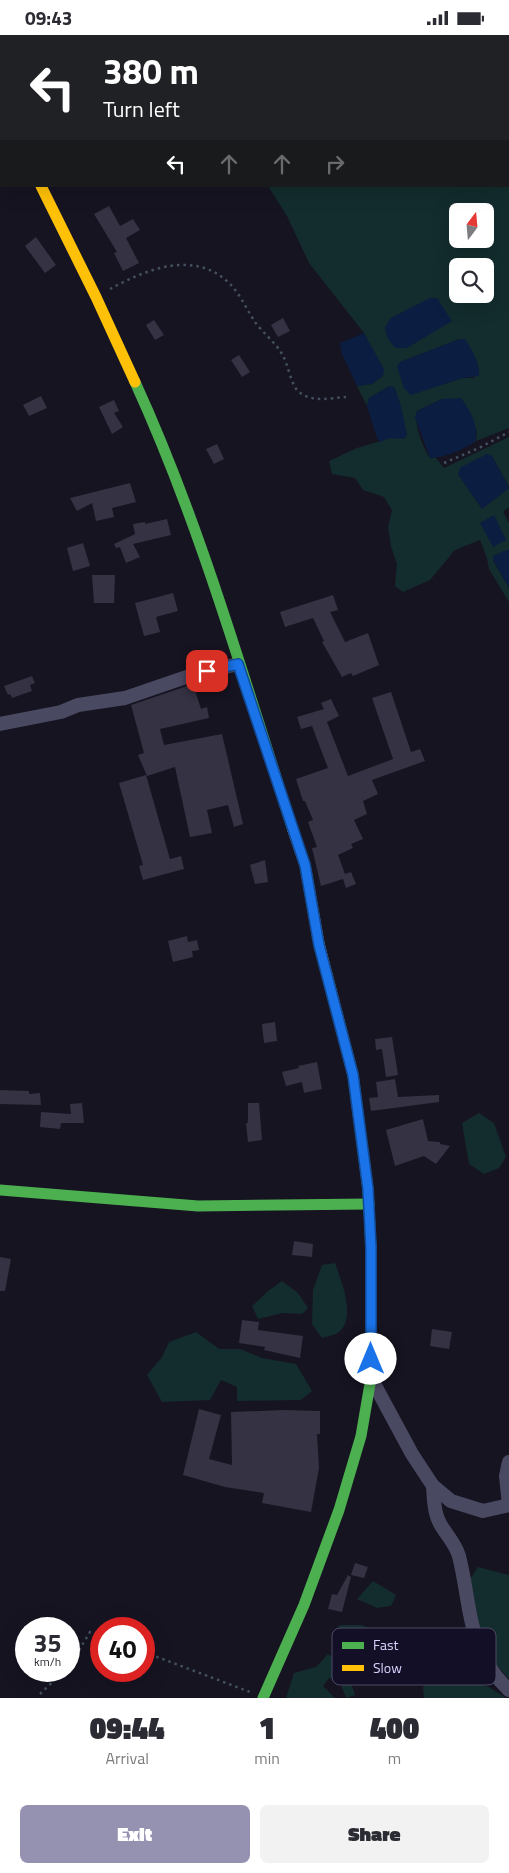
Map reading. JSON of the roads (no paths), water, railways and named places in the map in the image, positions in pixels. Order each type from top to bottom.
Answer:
[{"type":"street","points":[[41,187],[96,297],[145,404],[172,469],[209,572],[305,865],[319,945],[353,1075],[369,1204],[371,1378],[361,1436],[339,1510],[304,1605],[263,1697]]},
{"type":"street","points":[[0,724],[60,711],[78,705],[125,698],[192,675],[238,664]]},
{"type":"street","points":[[0,1190],[198,1207],[369,1204]]},
{"type":"street","points":[[371,1378],[432,1487],[451,1501],[483,1511],[509,1505],[506,1476],[509,1462]]},
{"type":"street","points":[[432,1487],[434,1509],[443,1530],[452,1540],[459,1555],[472,1628]]},
{"type":"street","points":[[496,1678],[509,1690]]},
{"type":"water","points":[[430,298],[437,298],[452,321],[407,348],[395,348],[387,337],[385,327],[391,318]]},
{"type":"water","points":[[364,333],[384,369],[383,376],[372,384],[357,386],[342,354],[340,343]]},
{"type":"water","points":[[460,339],[465,339],[473,351],[477,361],[479,376],[463,378],[411,395],[404,388],[397,367],[400,362]]},
{"type":"water","points":[[390,386],[395,388],[407,435],[404,439],[390,438],[380,442],[367,406],[369,398]]},
{"type":"water","points":[[461,398],[473,418],[476,429],[476,441],[454,453],[430,458],[415,418],[417,411],[442,399]]},
{"type":"water","points":[[487,454],[492,456],[509,488],[482,509],[458,474],[461,467]]},
{"type":"water","points":[[494,515],[506,540],[493,547],[480,523]]},
{"type":"water","points":[[509,550],[509,588],[493,560],[493,556]]}]
